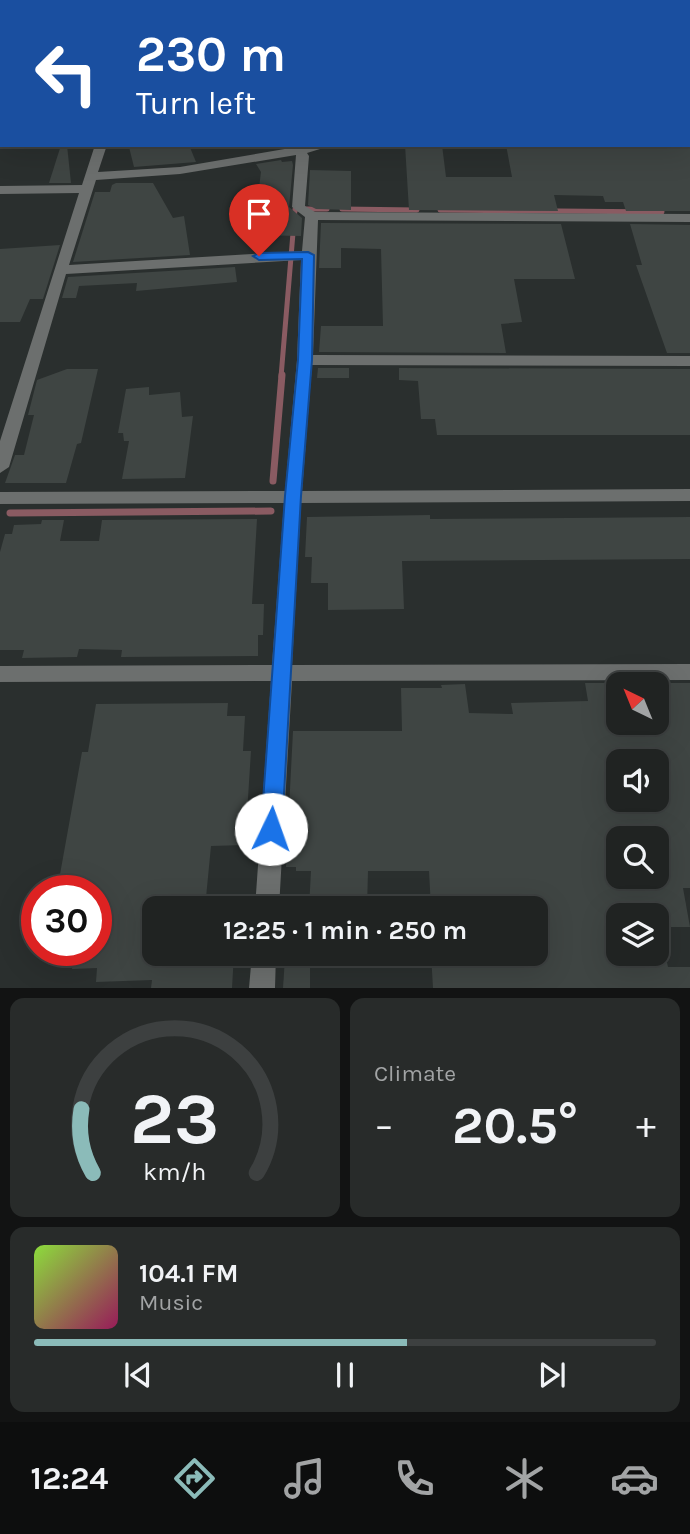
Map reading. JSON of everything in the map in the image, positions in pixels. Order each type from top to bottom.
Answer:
[{"type":"street","points":[[0,467],[100,147]]},
{"type":"street","points":[[0,190],[89,183],[249,161],[318,147]]},
{"type":"street","points":[[268,896],[293,496],[305,360],[305,211],[303,156],[299,151]]},
{"type":"street","points":[[305,211],[690,218]]},
{"type":"street","points":[[61,270],[304,255]]},
{"type":"street","points":[[305,360],[690,362]]},
{"type":"street","points":[[0,498],[690,495]]},
{"type":"street","points":[[0,674],[281,671],[690,672]]},
{"type":"street","points":[[262,988],[263,966]]},
{"type":"building","points":[[60,147],[67,147],[71,183],[49,183]]},
{"type":"building","points":[[129,147],[190,147],[196,162],[134,167]]},
{"type":"building","points":[[405,147],[442,147],[446,177],[512,177],[506,147],[690,147],[690,211],[626,211],[623,202],[605,202],[603,196],[554,195],[558,211],[409,210]]},
{"type":"building","points":[[292,161],[289,207],[302,218],[301,236],[253,235],[261,172],[256,164]]},
{"type":"building","points":[[310,170],[351,171],[351,210],[316,209],[308,205]]},
{"type":"building","points":[[153,183],[173,218],[184,216],[190,255],[73,262],[95,192],[110,192],[112,185]]},
{"type":"building","points":[[321,223],[561,224],[575,279],[514,279],[522,322],[501,324],[506,353],[319,352],[321,326],[383,326],[381,249],[341,248],[341,268],[319,268]]},
{"type":"building","points":[[630,224],[690,225],[690,353],[667,353],[636,265],[642,265]]},
{"type":"building","points":[[60,245],[43,299],[30,299],[20,322],[0,322],[0,249]]},
{"type":"building","points":[[235,267],[237,282],[136,291],[137,283],[79,286],[76,298],[62,298],[68,277]]},
{"type":"building","points":[[318,368],[349,368],[349,378],[317,378]]},
{"type":"building","points":[[399,368],[690,369],[690,435],[437,435],[435,419],[421,419],[418,381],[399,380]]},
{"type":"building","points":[[67,369],[98,369],[81,443],[77,444],[66,483],[5,483],[15,455],[24,455],[34,415],[28,415],[37,380]]},
{"type":"building","points":[[149,387],[149,395],[180,392],[182,417],[193,416],[185,478],[122,479],[129,441],[124,441],[123,433],[118,433],[126,389]]},
{"type":"building","points":[[430,515],[430,519],[690,517],[690,559],[402,561],[404,609],[328,610],[328,583],[311,583],[312,557],[305,557],[307,517]]},
{"type":"building","points":[[257,519],[252,604],[264,604],[263,635],[258,635],[258,656],[121,657],[122,650],[79,649],[77,657],[22,658],[24,650],[0,650],[0,552],[5,534],[12,534],[14,525],[41,524],[42,520],[64,520],[60,541],[99,541],[102,520]]},
{"type":"building","points":[[585,683],[606,683],[606,735],[669,735],[669,683],[690,683],[690,888],[683,888],[690,927],[669,927],[669,903],[606,903],[606,966],[690,967],[690,988],[433,988],[432,966],[548,966],[548,896],[430,896],[429,871],[368,871],[367,896],[310,896],[311,871],[296,871],[296,867],[286,867],[293,731],[402,731],[401,688],[442,688],[441,685],[465,684],[469,713],[513,714],[511,703],[588,701]]},
{"type":"building","points":[[228,703],[227,716],[245,716],[243,751],[251,751],[245,845],[211,846],[206,896],[142,896],[142,966],[233,966],[232,988],[151,988],[152,980],[96,982],[97,968],[72,969],[72,966],[112,966],[112,875],[60,875],[82,752],[88,752],[96,704]]},
{"type":"building","points":[[284,966],[310,966],[310,988],[283,988]]},
{"type":"waterway","points":[[440,210],[662,212],[658,202]]},
{"type":"waterway","points":[[281,377],[295,209],[327,209]]},
{"type":"waterway","points":[[342,209],[417,210]]},
{"type":"waterway","points":[[273,481],[282,375]]},
{"type":"waterway","points":[[10,513],[271,511]]},
{"type":"route","points":[[259,256],[308,255],[305,360],[293,496],[271,829]]}]
